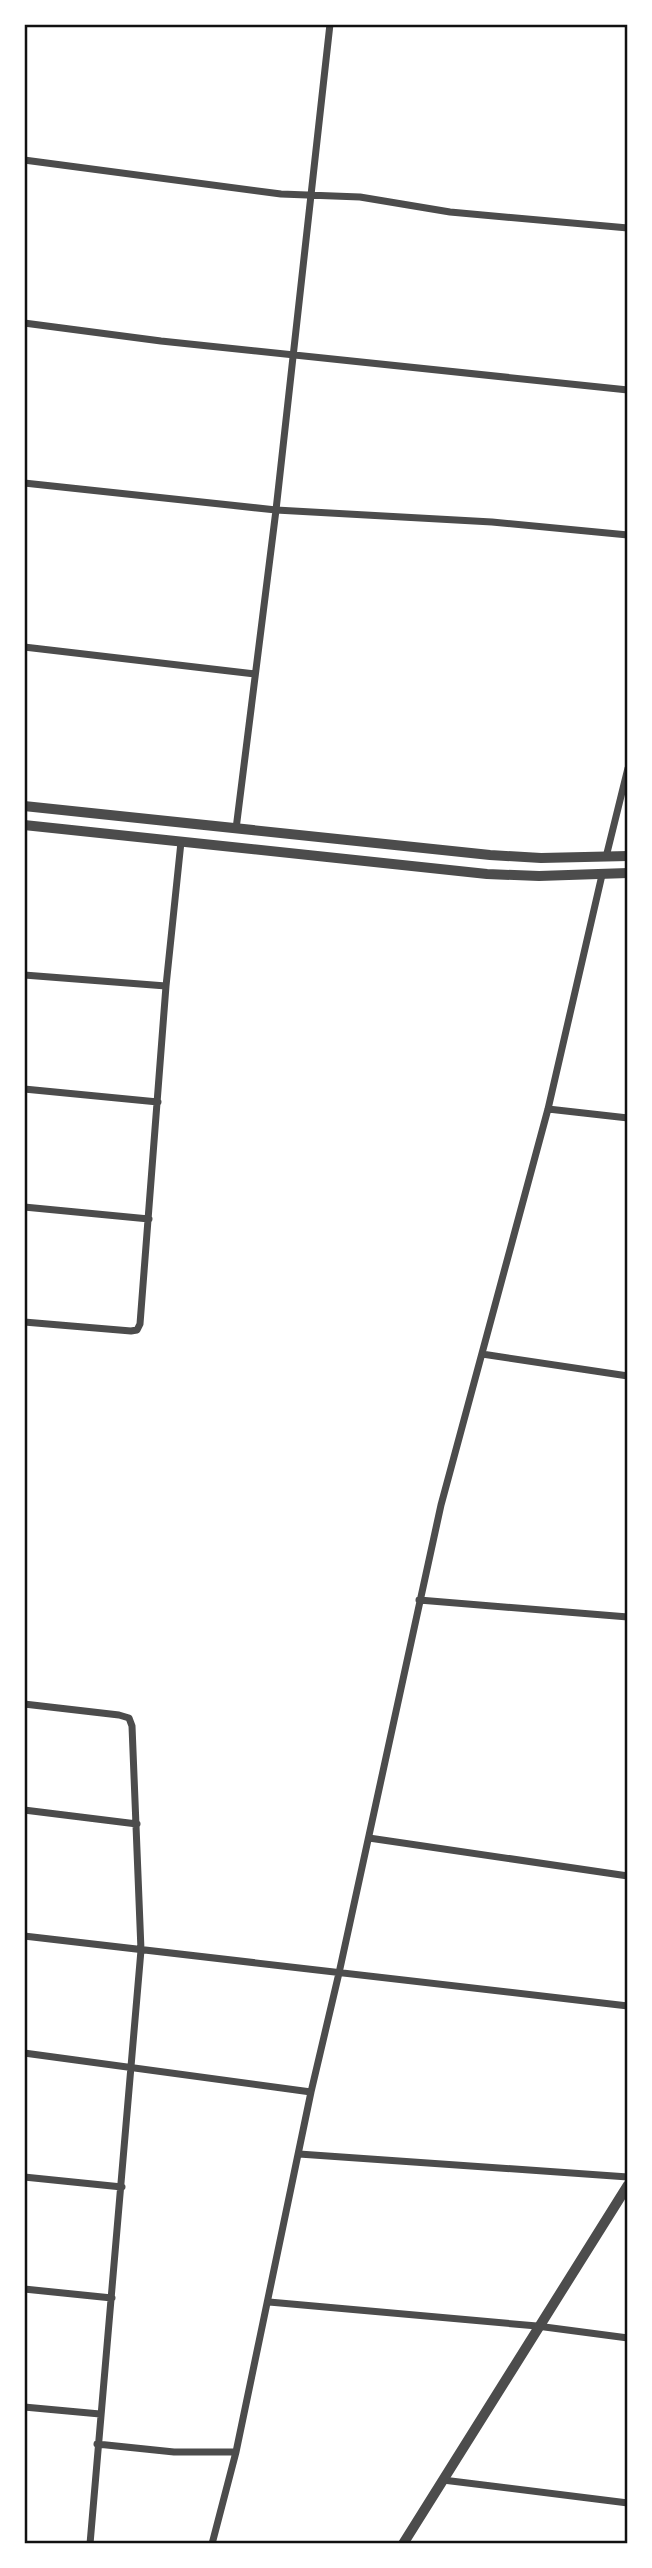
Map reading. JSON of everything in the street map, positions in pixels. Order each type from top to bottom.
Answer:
[{"type":"street","points":[[236,830],[276,510],[330,24]]},
{"type":"street","points":[[24,160],[281,194],[311,193],[360,197],[450,212],[628,228]]},
{"type":"street","points":[[24,323],[161,341],[628,390]]},
{"type":"street","points":[[24,483],[276,510],[492,522],[628,535]]},
{"type":"street","points":[[24,647],[255,674]]},
{"type":"street","points":[[606,857],[628,768]]},
{"type":"street","points":[[24,806],[490,855],[541,858],[628,856]]},
{"type":"street","points":[[24,825],[487,874],[602,876],[628,873]]},
{"type":"street","points":[[24,1322],[137,1330],[140,1324],[166,986],[181,842]]},
{"type":"street","points":[[212,2543],[236,2452],[311,2092],[441,1505],[548,1109],[602,876]]},
{"type":"street","points":[[24,975],[166,986]]},
{"type":"street","points":[[24,1089],[158,1102]]},
{"type":"street","points":[[548,1109],[628,1118]]},
{"type":"street","points":[[24,1207],[149,1219]]},
{"type":"street","points":[[482,1354],[628,1376]]},
{"type":"street","points":[[419,1600],[628,1617]]},
{"type":"street","points":[[24,1704],[129,1718],[137,1824],[141,1950],[90,2543]]},
{"type":"street","points":[[24,1810],[137,1824]]},
{"type":"street","points":[[369,1838],[628,1875]]},
{"type":"street","points":[[24,1936],[628,2007]]},
{"type":"street","points":[[24,2053],[311,2092]]},
{"type":"street","points":[[299,2154],[628,2177]]},
{"type":"street","points":[[24,2178],[122,2187]]},
{"type":"street","points":[[402,2543],[628,2185]]},
{"type":"street","points":[[24,2289],[112,2298]]},
{"type":"street","points":[[269,2302],[537,2326],[628,2338]]},
{"type":"street","points":[[24,2407],[100,2414]]},
{"type":"street","points":[[97,2444],[174,2452],[236,2452]]},
{"type":"street","points":[[443,2480],[628,2503]]}]
